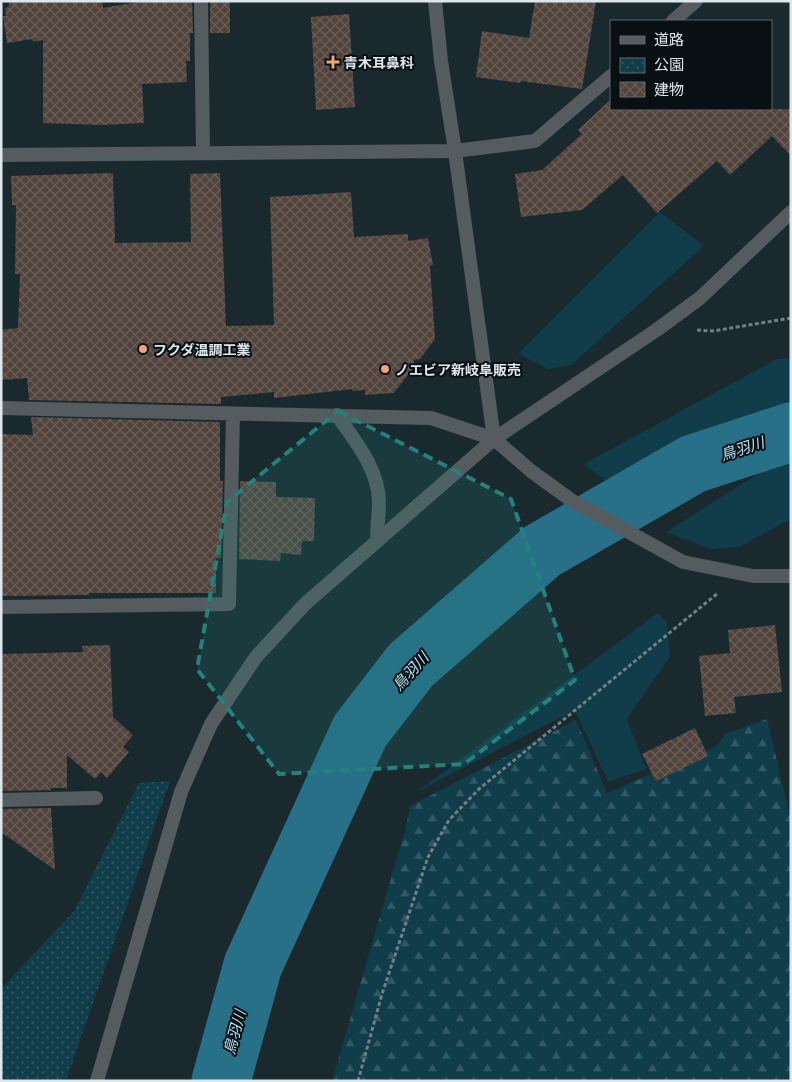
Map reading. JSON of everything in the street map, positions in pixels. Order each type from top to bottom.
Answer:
[{"type":"street","points":[[201,1],[203,153]]},
{"type":"street","points":[[435,1],[440,61],[455,151],[494,439]]},
{"type":"street","points":[[674,20],[696,1]]},
{"type":"street","points":[[2,152],[455,151],[536,141],[610,77]]},
{"type":"street","points":[[97,1081],[181,792],[211,724],[256,657],[305,604],[376,540],[494,439],[658,329],[700,298],[791,212]]},
{"type":"street","points":[[1,408],[431,418],[494,439],[531,471],[571,500],[682,562],[753,576],[791,576]]},
{"type":"street","points":[[1,607],[229,604],[233,414]]},
{"type":"street","points":[[337,415],[361,449],[375,479],[379,501],[376,540]]},
{"type":"street","points":[[1,800],[96,798]]},
{"type":"path","points":[[658,329],[713,331],[791,318]]},
{"type":"path","points":[[358,1081],[382,994],[428,857],[449,820],[479,789],[739,572]]},
{"type":"highlighted area","points":[[338,411],[511,499],[575,680],[464,764],[279,774],[197,669],[227,502]]},
{"type":"green space","points":[[660,212],[704,246],[571,365],[548,369],[518,354]]},
{"type":"green space","points":[[791,358],[791,415],[614,487],[584,464],[777,359]]},
{"type":"green space","points":[[791,456],[791,519],[739,547],[711,549],[666,532],[782,459]]},
{"type":"green space","points":[[658,613],[667,623],[670,656],[627,719],[646,769],[608,782],[575,710],[415,793]]},
{"type":"green space","points":[[767,719],[791,820],[791,1081],[332,1081],[406,827],[410,806],[576,720],[607,793],[717,746],[725,734]]},
{"type":"green space","points":[[170,781],[66,1081],[1,1081],[1,989],[74,911],[139,783]]},
{"type":"building","points":[[8,1],[102,1],[103,8],[143,1],[192,2],[193,33],[190,33],[190,61],[186,61],[187,82],[142,84],[144,123],[101,125],[43,123],[43,40],[33,42],[32,39],[7,43],[3,16],[6,16],[5,8],[9,7]]},
{"type":"building","points":[[535,1],[596,1],[582,89],[476,77],[482,31],[529,38]]},
{"type":"building","points":[[210,2],[230,2],[230,33],[210,33]]},
{"type":"building","name":"青木耳鼻科","points":[[349,14],[355,107],[316,110],[311,17]]},
{"type":"building","points":[[609,101],[610,110],[791,109],[791,156],[772,136],[730,175],[717,161],[657,213],[623,175],[582,210],[521,217],[515,174],[542,170],[582,134],[578,130]]},
{"type":"building","points":[[220,173],[226,326],[274,325],[270,197],[351,192],[354,237],[408,234],[408,241],[428,238],[433,265],[430,266],[435,339],[420,359],[414,360],[414,367],[394,393],[365,395],[365,390],[352,391],[352,389],[274,398],[274,392],[221,397],[221,404],[29,400],[27,378],[1,380],[1,330],[18,328],[20,274],[15,274],[16,205],[12,205],[11,176],[113,174],[115,243],[191,242],[190,174]]},
{"type":"building","points":[[31,417],[220,422],[220,481],[223,481],[221,558],[216,558],[216,593],[89,593],[89,595],[1,596],[1,434],[33,435]]},
{"type":"building","points":[[240,481],[276,482],[276,497],[315,498],[314,541],[302,541],[301,555],[281,553],[280,561],[239,559]]},
{"type":"building","points":[[775,625],[782,692],[734,697],[736,713],[705,716],[699,656],[730,653],[728,630]]},
{"type":"building","points":[[110,645],[113,717],[133,735],[123,747],[129,752],[107,778],[101,772],[95,779],[67,755],[67,788],[1,791],[1,654],[83,652],[82,646]]},
{"type":"building","points":[[695,728],[708,756],[656,781],[642,754]]},
{"type":"building","points":[[51,808],[55,870],[1,832],[1,809]]},
{"type":"waterway","name":"鳥羽川","points":[[221,1081],[253,965],[360,731],[411,665],[542,551],[693,464],[791,432]]},
{"type":"place","name":"青木耳鼻科","points":[[333,62]]},
{"type":"place","name":"フクダ温調工業","points":[[143,349]]},
{"type":"place","name":"ノエビア新岐阜販売","points":[[385,369]]}]
